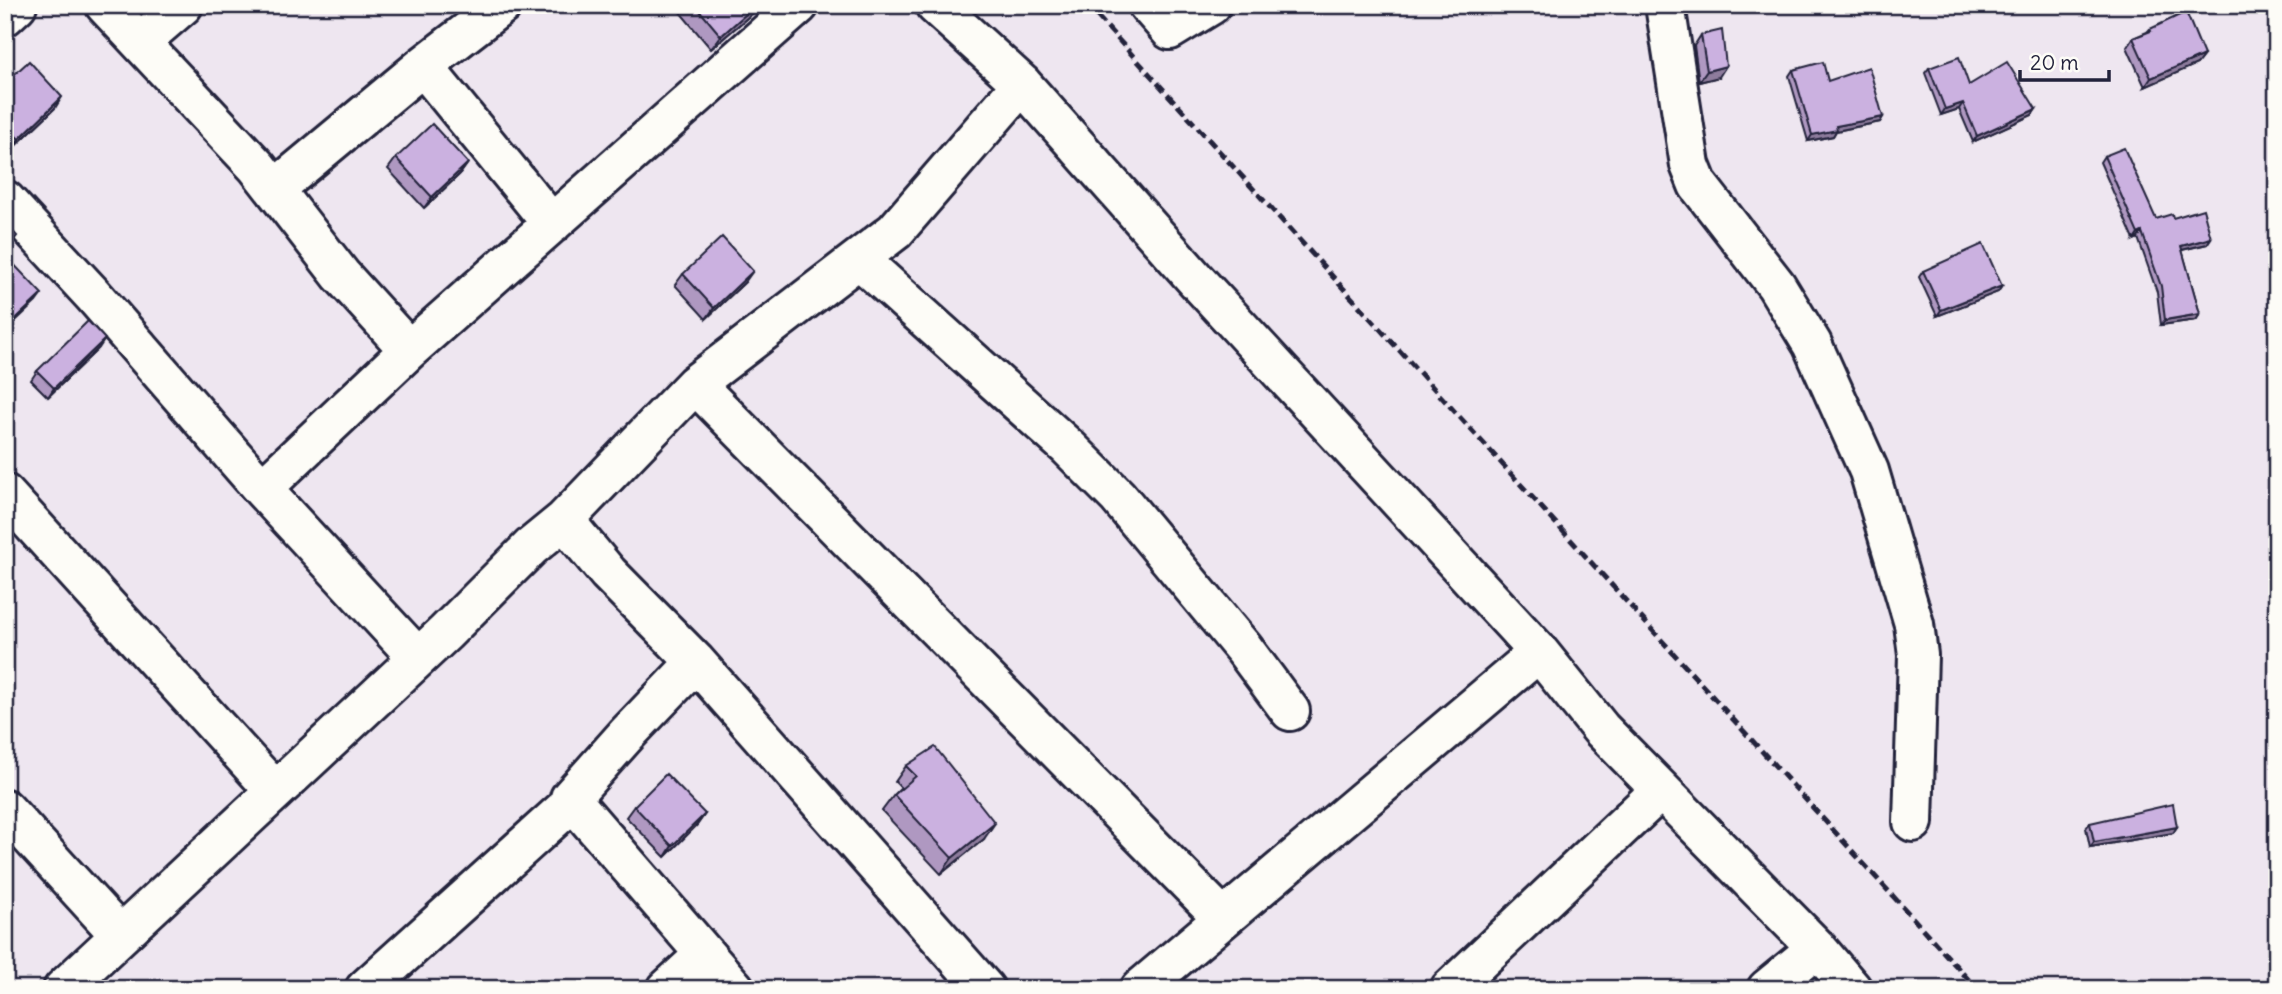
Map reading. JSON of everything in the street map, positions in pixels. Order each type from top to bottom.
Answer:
[{"type":"street","points":[[5,16],[17,5]]},
{"type":"street","points":[[105,5],[257,167],[341,275],[410,350]]},
{"type":"street","points":[[140,42],[183,5]]},
{"type":"street","points":[[275,189],[423,66],[502,5]]},
{"type":"street","points":[[262,489],[410,350],[799,5]]},
{"type":"street","points":[[935,5],[1022,84],[1196,280],[1539,652],[1601,729],[1817,948],[1852,989]]},
{"type":"street","points":[[1163,13],[1211,5]]},
{"type":"street","points":[[1665,5],[1690,165],[1698,185],[1776,285],[1812,344],[1869,471],[1898,566],[1914,624],[1919,655],[1913,821]]},
{"type":"street","points":[[423,66],[552,224]]},
{"type":"street","points":[[62,989],[418,658],[531,547],[564,520],[695,384],[895,231],[1022,84]]},
{"type":"street","points":[[5,200],[93,295],[262,489],[418,658]]},
{"type":"street","points":[[859,258],[1069,448],[1118,497],[1244,649],[1290,711]]},
{"type":"street","points":[[695,384],[1223,918]]},
{"type":"street","points":[[5,494],[275,791]]},
{"type":"street","points":[[564,520],[608,573],[696,662],[985,989]]},
{"type":"street","points":[[1140,989],[1539,652]]},
{"type":"street","points":[[365,989],[569,805],[570,798],[696,662]]},
{"type":"street","points":[[1451,989],[1661,790]]},
{"type":"street","points":[[570,798],[735,989]]},
{"type":"street","points":[[5,809],[120,935]]},
{"type":"street","points":[[1767,989],[1817,948]]},
{"type":"street","points":[[667,989],[705,954]]},
{"type":"building","points":[[695,5],[756,5],[721,36]]},
{"type":"building","points":[[2186,12],[2204,55],[2151,78],[2133,38]]},
{"type":"building","points":[[1722,30],[1726,66],[1707,71],[1701,35]]},
{"type":"building","points":[[1959,57],[1969,85],[2007,62],[2036,109],[1977,136],[1963,103],[1945,109],[1929,68]]},
{"type":"building","points":[[29,61],[62,97],[19,139],[5,125],[5,83]]},
{"type":"building","points":[[1823,62],[1828,81],[1869,67],[1883,117],[1836,126],[1837,130],[1812,135],[1793,70]]},
{"type":"building","points":[[432,124],[468,163],[432,197],[396,158]]},
{"type":"building","points":[[2124,148],[2156,219],[2172,214],[2173,218],[2203,209],[2211,238],[2181,246],[2200,314],[2165,320],[2161,286],[2142,232],[2138,234],[2104,156]]},
{"type":"building","points":[[5,223],[17,236],[5,248]]},
{"type":"building","points":[[722,237],[753,271],[714,308],[683,274]]},
{"type":"building","points":[[1983,244],[2002,286],[1941,310],[1923,271]]},
{"type":"building","points":[[5,255],[42,294],[5,329]]},
{"type":"building","points":[[88,321],[105,339],[54,388],[37,371]]},
{"type":"building","points":[[935,747],[995,823],[952,858],[894,795],[916,776],[906,766]]},
{"type":"building","points":[[666,774],[705,814],[672,846],[634,806]]},
{"type":"building","points":[[2173,804],[2177,827],[2094,842],[2090,823]]},
{"type":"railway","points":[[1087,5],[1977,989]]}]
